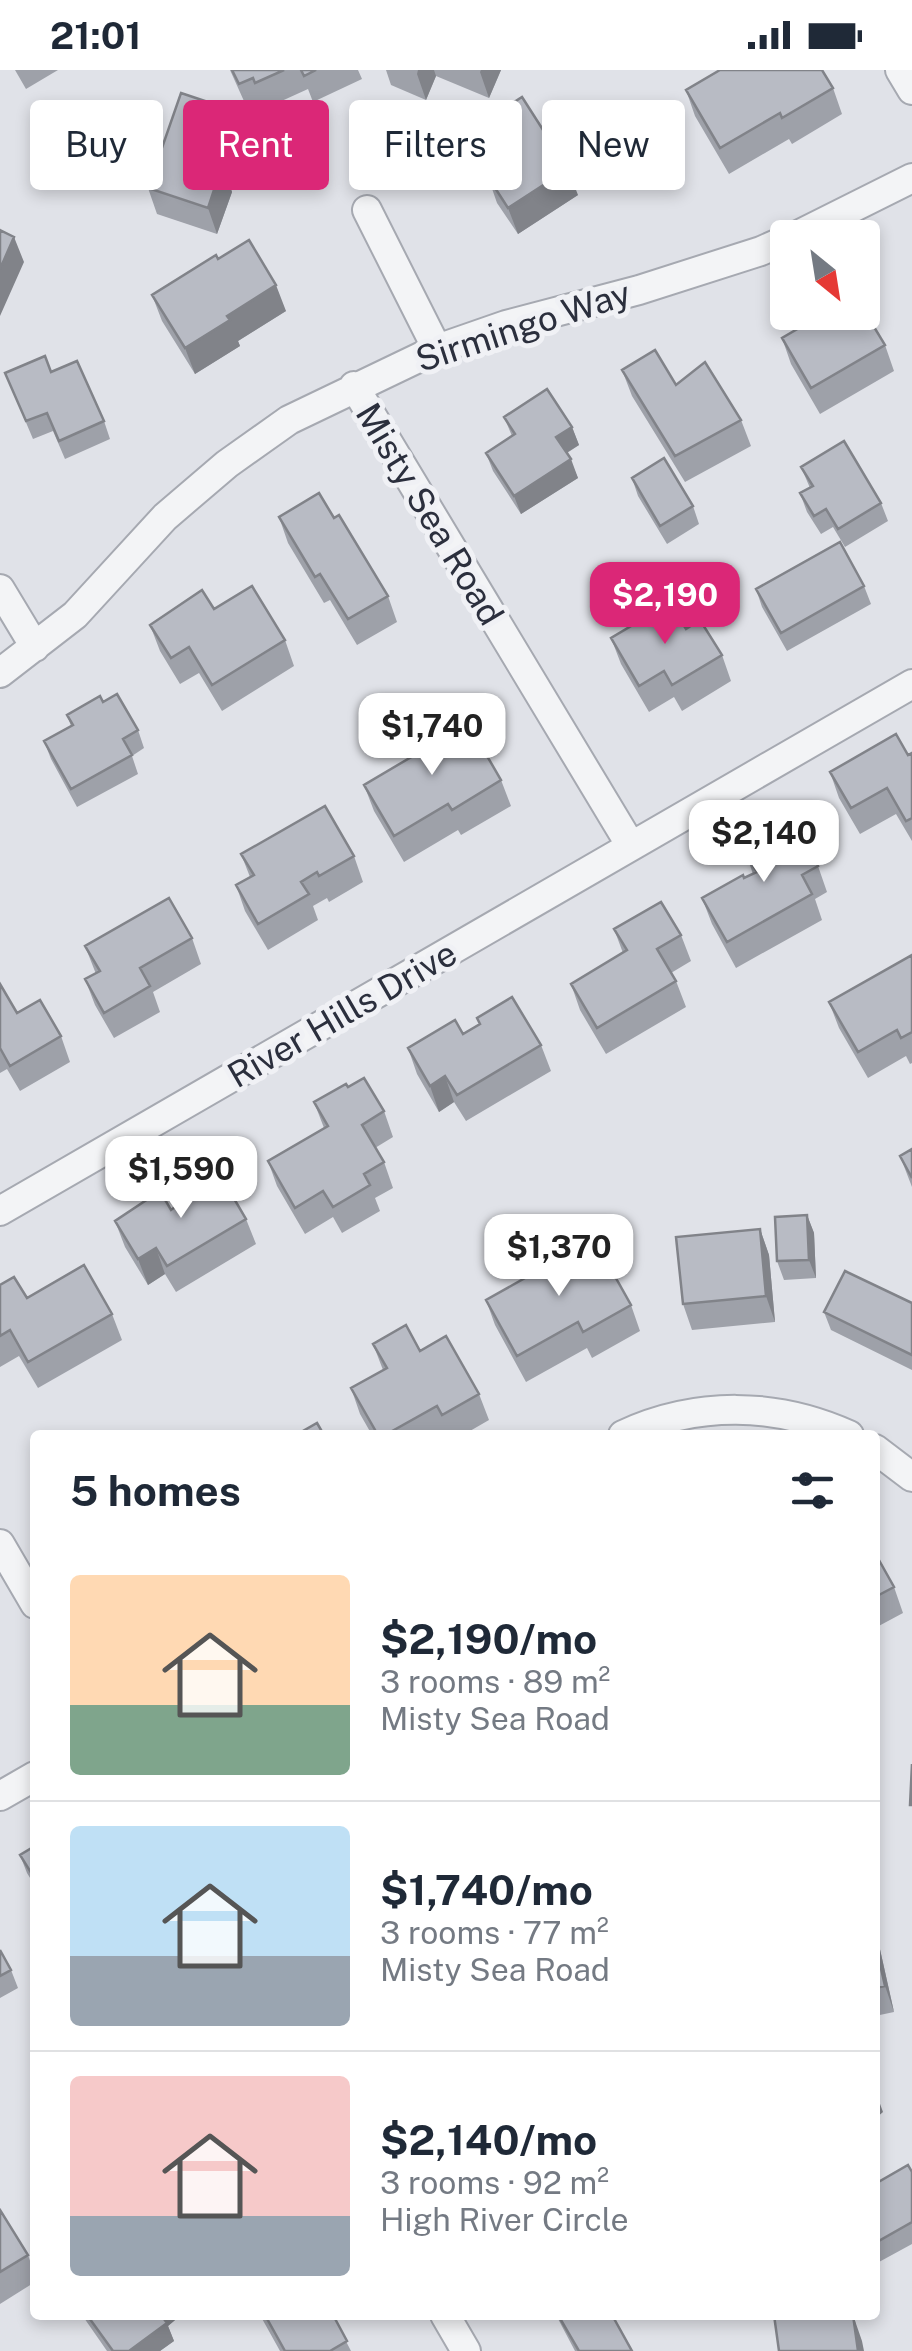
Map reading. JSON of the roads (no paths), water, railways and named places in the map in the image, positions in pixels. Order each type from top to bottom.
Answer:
[{"type":"street","points":[[900,70],[912,90]]},
{"type":"street","name":"Sirmingo Way","points":[[830,220],[912,178]]},
{"type":"street","points":[[367,210],[437,348]]},
{"type":"street","name":"Sirmingo Way","points":[[0,672],[75,615],[165,517],[226,464],[289,420],[437,348],[506,325],[639,290],[770,247]]},
{"type":"street","name":"Misty Sea Road","points":[[354,386],[631,846]]},
{"type":"street","points":[[0,589],[35,647]]},
{"type":"street","name":"River Hills Drive","points":[[0,1212],[912,684]]},
{"type":"street","points":[[637,1430],[670,1418],[735,1409],[802,1417],[836,1430]]},
{"type":"street","points":[[880,1453],[912,1477]]},
{"type":"street","points":[[0,1544],[30,1595]]},
{"type":"street","points":[[0,1796],[30,1779]]},
{"type":"street","points":[[449,2320],[466,2351]]}]
